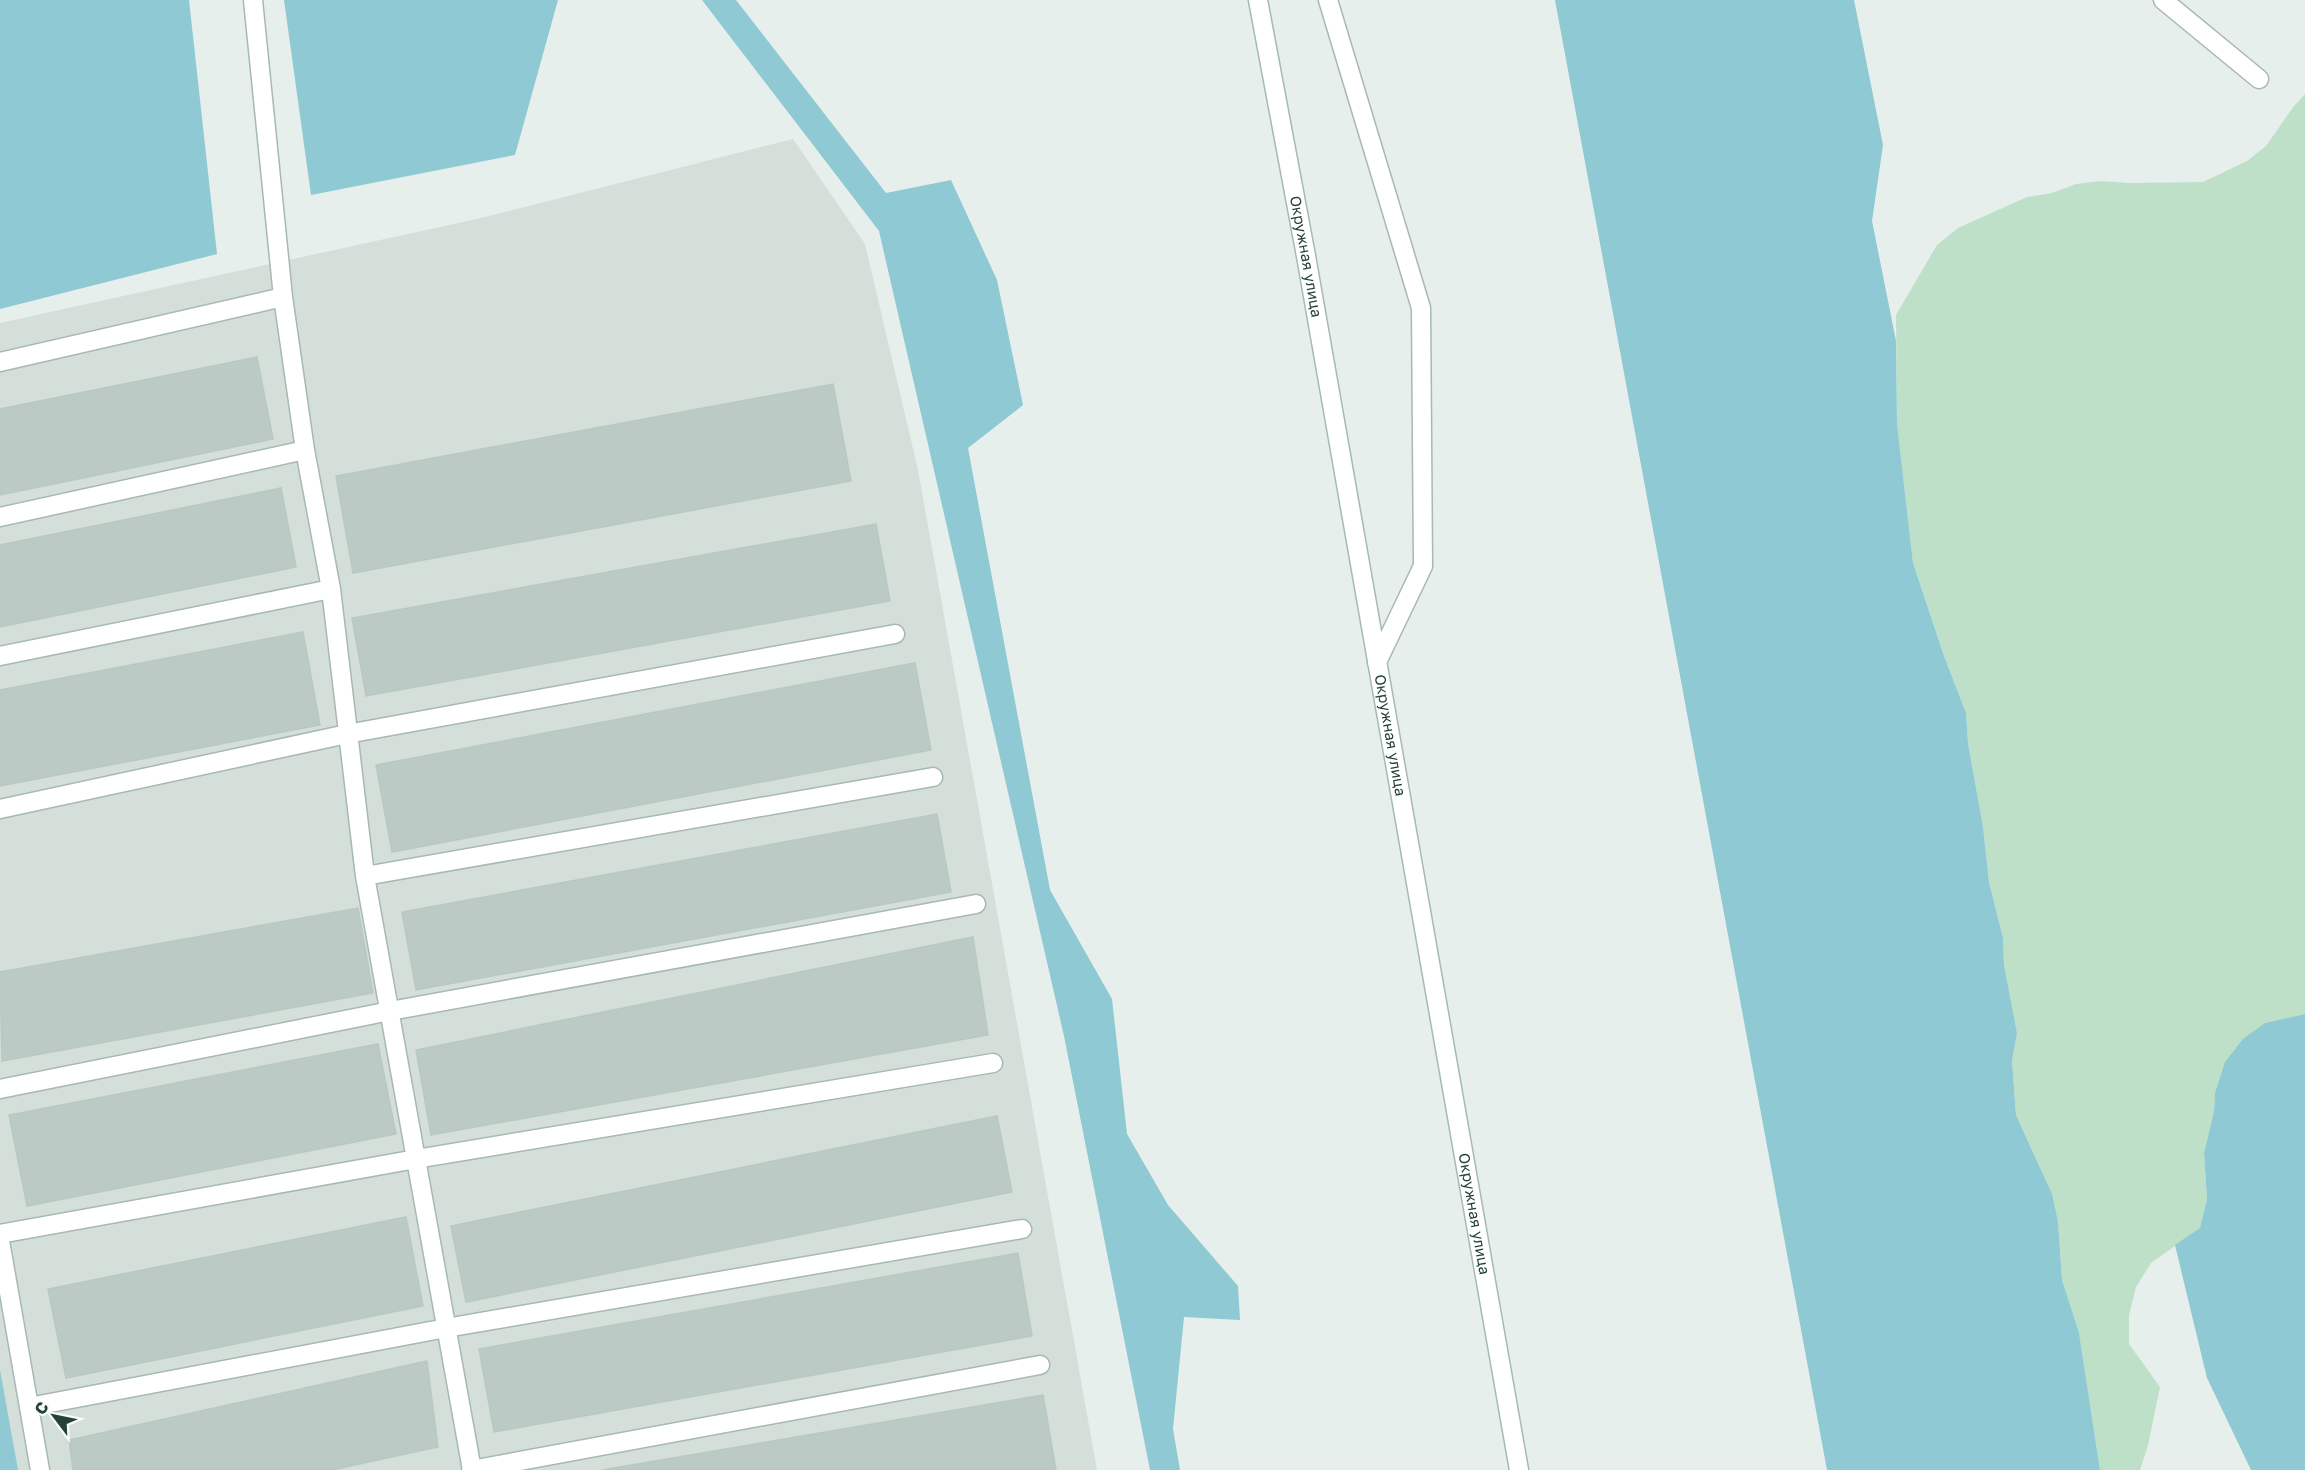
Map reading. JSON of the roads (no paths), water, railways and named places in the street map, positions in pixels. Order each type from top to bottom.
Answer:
[{"type":"main road","points":[[253,0],[283,297],[305,450],[331,589],[365,876],[471,1470],[1040,1365]]},
{"type":"main road","name":"Окружная улица","points":[[1258,0],[1306,256],[1519,1470]]},
{"type":"main road","points":[[1328,0],[1421,308],[1423,566],[1377,662]]},
{"type":"main road","points":[[2163,0],[2259,79]]},
{"type":"main road","points":[[0,362],[283,297]]},
{"type":"main road","points":[[0,517],[305,450]]},
{"type":"main road","points":[[0,656],[331,589]]},
{"type":"main road","points":[[0,809],[347,734],[895,634]]},
{"type":"main road","points":[[365,876],[933,777]]},
{"type":"main road","points":[[0,1089],[390,1011],[976,904]]},
{"type":"main road","points":[[0,1234],[416,1159],[993,1063]]},
{"type":"main road","points":[[29,1407],[446,1328],[1022,1229]]},
{"type":"main road","points":[[0,1241],[40,1470]]},
{"type":"water","points":[[0,0],[189,0],[217,254],[0,309]]},
{"type":"water","points":[[284,0],[558,0],[515,155],[311,195]]},
{"type":"water","points":[[702,0],[736,0],[886,193],[951,180],[997,280],[1023,405],[968,448],[1050,890],[1112,999],[1127,1134],[1168,1205],[1238,1286],[1240,1320],[1184,1317],[1173,1429],[1180,1470],[1150,1470],[1064,1036],[879,231]]},
{"type":"water","points":[[1555,0],[1854,0],[1883,145],[1872,221],[1896,341],[1897,424],[1913,563],[1966,713],[1968,743],[1983,827],[1989,882],[2003,938],[2004,965],[2017,1033],[2012,1061],[2016,1115],[2052,1194],[2058,1222],[2062,1280],[2079,1333],[2100,1470],[1827,1470]]},
{"type":"water","points":[[2305,1014],[2305,1470],[2251,1470],[2207,1378],[2175,1245],[2200,1228],[2207,1199],[2204,1153],[2214,1111],[2215,1093],[2225,1062],[2243,1039],[2265,1023]]},
{"type":"water","points":[[0,1370],[18,1470],[0,1470]]}]
